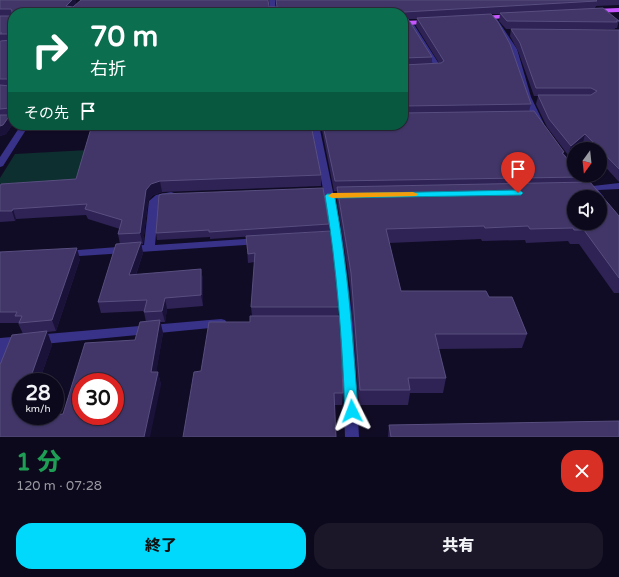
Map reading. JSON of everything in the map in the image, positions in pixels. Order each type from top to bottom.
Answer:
[{"type":"main road","points":[[587,12],[619,10]]},
{"type":"main road","points":[[477,19],[522,16]]},
{"type":"main road","points":[[410,23],[433,22]]},
{"type":"street","points":[[602,11],[610,18]]},
{"type":"street","points":[[492,18],[508,32],[533,100],[532,117],[544,130]]},
{"type":"street","points":[[410,23],[438,67],[438,69],[427,69]]},
{"type":"street","points":[[0,164],[21,130]]},
{"type":"street","points":[[316,130],[337,236],[347,323],[352,437]]},
{"type":"street","points":[[584,182],[590,189],[619,186]]},
{"type":"street","points":[[149,249],[154,201],[156,198],[162,196],[178,195]]},
{"type":"street","points":[[305,238],[337,236]]},
{"type":"street","points":[[58,255],[266,241]]},
{"type":"street","points":[[0,359],[3,343],[221,322],[237,322]]},
{"type":"street","points":[[315,323],[347,323]]},
{"type":"green space","points":[[88,150],[75,180],[0,184],[0,178],[15,154]]},
{"type":"building","points":[[0,0],[72,0],[66,6],[73,7],[81,0],[268,0],[269,7],[277,7],[276,0],[597,1],[408,12],[408,8],[0,9]]},
{"type":"building","points":[[603,8],[619,21],[507,21],[500,13]]},
{"type":"building","points":[[491,14],[498,22],[510,44],[531,104],[408,106],[408,65],[441,63],[444,61],[417,18]]},
{"type":"building","points":[[0,16],[8,16],[8,34],[0,34],[2,33],[0,33]]},
{"type":"building","points":[[408,19],[432,57],[408,58]]},
{"type":"building","points":[[511,29],[619,30],[619,169],[607,157],[607,142],[593,142],[585,134],[576,142],[568,142],[549,119],[538,95],[591,95],[597,91],[591,88],[536,88],[520,43]]},
{"type":"building","points":[[8,40],[8,79],[0,79],[0,41]]},
{"type":"building","points":[[0,85],[8,86],[8,108],[0,109]]},
{"type":"building","points":[[534,111],[564,152],[562,153],[567,158],[567,177],[335,181],[324,130],[408,130],[408,113]]},
{"type":"building","points":[[0,115],[8,115],[8,118],[3,125],[0,126]]},
{"type":"building","points":[[91,130],[312,130],[321,175],[160,181],[151,184],[146,190],[140,233],[118,234],[122,220],[85,209],[87,204],[0,211],[1,184],[76,179]]},
{"type":"building","points":[[590,182],[597,190],[567,190],[567,228],[530,229],[528,226],[485,228],[484,226],[386,229],[401,291],[486,291],[489,297],[512,297],[527,334],[435,334],[446,378],[408,378],[410,390],[360,390],[351,273],[337,187]]},
{"type":"building","points":[[323,188],[329,224],[209,232],[209,230],[156,233],[159,195],[162,194]]},
{"type":"building","points":[[607,202],[619,216],[619,278],[584,230],[607,230]]},
{"type":"building","points":[[331,231],[339,307],[251,307],[255,253],[248,254],[246,236]]},
{"type":"building","points":[[141,242],[129,275],[201,269],[201,295],[165,298],[162,311],[144,312],[147,300],[98,302],[116,244]]},
{"type":"building","points":[[77,248],[52,320],[19,323],[22,316],[15,316],[17,312],[0,312],[0,252]]},
{"type":"building","points":[[250,316],[340,316],[343,393],[334,393],[336,437],[183,437],[194,372],[201,371],[209,322],[250,322]]},
{"type":"building","points":[[160,320],[151,372],[158,372],[144,437],[0,437],[0,365],[12,335],[47,331],[32,373],[12,373],[12,425],[64,425],[64,411],[72,385],[72,425],[124,425],[124,373],[76,373],[85,343],[135,340],[140,322]]},
{"type":"building","points":[[619,421],[619,437],[391,437],[389,425]]},
{"type":"slow traffic","points":[[332,196],[413,194]]},
{"type":"route","points":[[352,411],[347,323],[337,236],[330,196],[518,193]]}]
